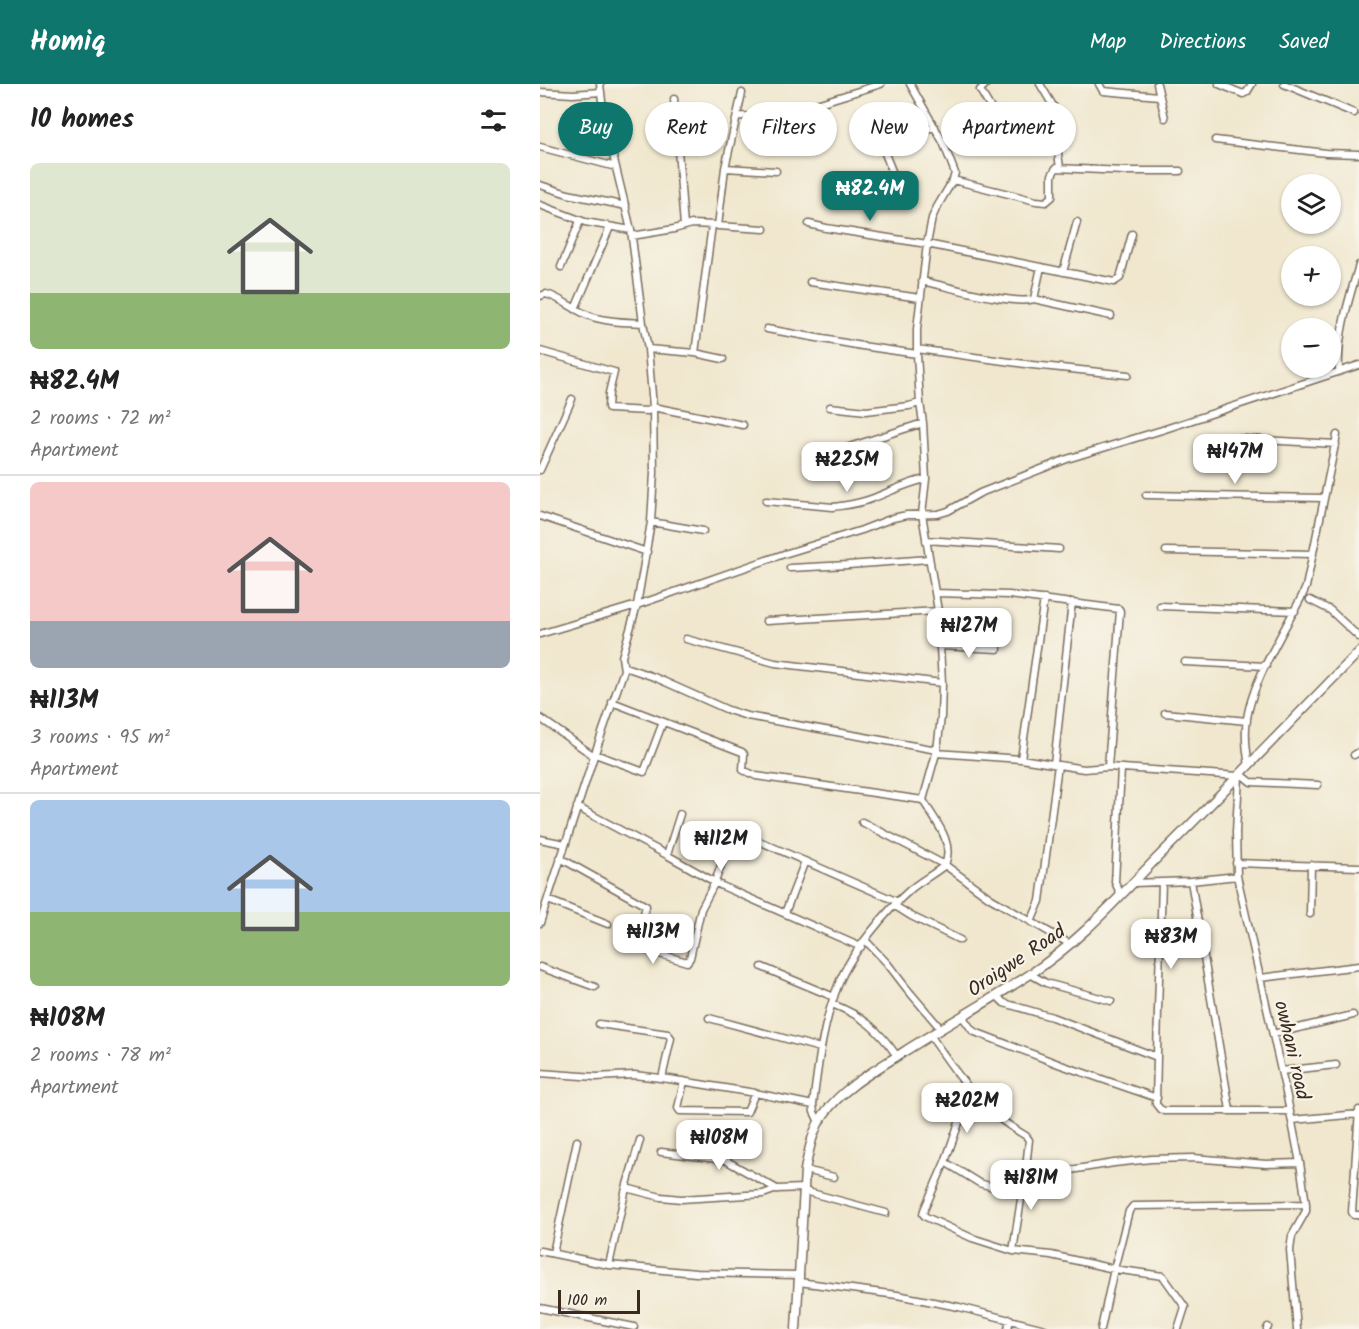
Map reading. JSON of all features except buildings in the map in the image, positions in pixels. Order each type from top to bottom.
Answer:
[{"type":"street","points":[[540,923],[625,667],[622,657],[637,605],[651,522],[654,473],[653,407],[648,349],[631,233],[604,118],[600,84]]},
{"type":"street","points":[[737,116],[762,117],[784,114],[881,84]]},
{"type":"street","points":[[910,84],[941,139]]},
{"type":"street","points":[[986,84],[980,90],[987,102]]},
{"type":"street","points":[[1040,84],[1061,119],[1055,132],[1060,168]]},
{"type":"street","points":[[1099,84],[1103,91],[1159,96]]},
{"type":"street","points":[[1157,84],[1165,118]]},
{"type":"street","points":[[1219,84],[1243,94],[1252,84]]},
{"type":"street","points":[[1284,84],[1354,113]]},
{"type":"street","points":[[540,92],[573,94],[601,92]]},
{"type":"street","points":[[695,353],[725,168],[742,93]]},
{"type":"street","points":[[894,176],[879,142],[934,127]]},
{"type":"street","points":[[1215,140],[1326,153],[1359,154]]},
{"type":"street","points":[[540,147],[616,167]]},
{"type":"street","points":[[678,156],[684,226]]},
{"type":"street","points":[[819,1122],[813,1105],[820,1048],[834,996],[843,974],[879,923],[919,882],[945,865],[948,854],[946,840],[923,800],[936,751],[941,717],[942,683],[938,611],[922,514],[926,479],[917,329],[927,244],[934,212],[955,173],[949,156]]},
{"type":"street","points":[[725,168],[776,171]]},
{"type":"street","points":[[953,180],[1025,199],[1046,202],[1052,197],[1056,168],[1180,171]]},
{"type":"street","points":[[540,185],[568,194],[626,206]]},
{"type":"street","points":[[540,205],[580,221],[610,226],[631,233],[674,229],[692,224],[764,229]]},
{"type":"street","points":[[561,267],[580,221]]},
{"type":"street","points":[[1063,272],[1077,222]]},
{"type":"street","points":[[809,224],[927,244],[1114,282],[1120,278],[1132,234]]},
{"type":"street","points":[[575,309],[610,226]]},
{"type":"street","points":[[1341,333],[1359,265]]},
{"type":"street","points":[[1034,299],[1041,267]]},
{"type":"street","points":[[922,281],[1012,300],[1034,299],[1111,316]]},
{"type":"street","points":[[810,282],[920,298]]},
{"type":"street","points":[[540,296],[552,295],[575,309],[600,319],[643,323]]},
{"type":"street","points":[[767,329],[917,352],[1128,375]]},
{"type":"street","points":[[648,349],[695,353],[723,359]]},
{"type":"street","points":[[540,351],[614,372],[609,393],[609,409],[648,411],[653,407],[743,425]]},
{"type":"street","points":[[1341,370],[1359,365]]},
{"type":"street","points":[[540,634],[637,605],[893,518],[948,511],[980,493],[1067,459],[1318,378]]},
{"type":"street","points":[[540,470],[572,399]]},
{"type":"street","points":[[830,406],[866,411],[920,403]]},
{"type":"street","points":[[846,448],[923,423]]},
{"type":"street","points":[[1249,766],[1247,721],[1252,698],[1306,587],[1337,435]]},
{"type":"street","points":[[1227,438],[1336,444]]},
{"type":"street","points":[[766,501],[842,506],[870,500],[926,479]]},
{"type":"street","points":[[1146,495],[1324,498]]},
{"type":"street","points":[[540,516],[647,552]]},
{"type":"street","points":[[651,522],[703,531]]},
{"type":"street","points":[[926,540],[1059,549]]},
{"type":"street","points":[[1166,550],[1313,554]]},
{"type":"street","points":[[790,568],[929,559]]},
{"type":"street","points":[[935,593],[1009,595],[1117,608],[1120,611],[1108,767]]},
{"type":"street","points":[[1021,759],[1044,599]]},
{"type":"street","points":[[1310,600],[1335,613],[1359,637]]},
{"type":"street","points":[[1031,922],[1040,901],[1072,602]]},
{"type":"street","points":[[1160,606],[1295,611]]},
{"type":"street","points":[[766,621],[938,611]]},
{"type":"street","points":[[686,639],[775,663],[942,683]]},
{"type":"street","points":[[941,646],[998,649]]},
{"type":"street","name":"Oroigwe Road","points":[[796,1329],[806,1170],[811,1143],[819,1122],[825,1114],[847,1089],[1030,974],[1087,930],[1359,652]]},
{"type":"street","points":[[1185,662],[1266,666]]},
{"type":"street","points":[[625,667],[747,716],[936,751],[1021,759],[1084,769],[1108,767],[1240,775],[1251,782],[1318,784]]},
{"type":"street","points":[[612,702],[742,752],[744,754],[743,770],[749,774],[923,800]]},
{"type":"street","points":[[1166,713],[1247,721]]},
{"type":"street","points":[[540,719],[594,755],[642,773],[663,722]]},
{"type":"street","points":[[1121,769],[1115,882],[1121,895]]},
{"type":"street","name":"owhani road","points":[[1240,775],[1236,863],[1292,1120],[1306,1204]]},
{"type":"street","points":[[577,807],[732,891],[861,947]]},
{"type":"street","points":[[667,855],[680,814]]},
{"type":"street","points":[[862,822],[945,865],[990,898],[1070,944]]},
{"type":"street","points":[[622,943],[687,962],[690,958],[703,904],[715,882],[733,832],[736,831],[897,904],[911,916],[960,940]]},
{"type":"street","points":[[540,839],[565,844]]},
{"type":"street","points":[[560,858],[646,906],[635,947]]},
{"type":"street","points":[[785,913],[805,861]]},
{"type":"street","points":[[1236,863],[1359,867]]},
{"type":"street","points":[[1310,914],[1311,865]]},
{"type":"street","points":[[1133,883],[1191,881],[1238,876]]},
{"type":"street","points":[[1191,881],[1230,1110]]},
{"type":"street","points":[[1162,882],[1156,1098],[1158,1107],[1164,1111],[1290,1111]]},
{"type":"street","points":[[548,900],[608,924]]},
{"type":"street","points":[[866,940],[940,1029]]},
{"type":"street","points":[[1260,978],[1359,966]]},
{"type":"street","points":[[762,967],[834,996]]},
{"type":"street","points":[[540,968],[595,987]]},
{"type":"street","points":[[1030,974],[1046,983],[1111,1001]]},
{"type":"street","points":[[996,995],[1004,1003],[1052,1017],[1157,1057]]},
{"type":"street","points":[[832,1004],[852,1013],[875,1029],[897,1056]]},
{"type":"street","points":[[1273,1034],[1353,1015]]},
{"type":"street","points":[[962,1016],[975,1032],[1156,1098]]},
{"type":"street","points":[[709,1017],[820,1048]]},
{"type":"street","points":[[599,1024],[668,1034],[671,1038],[662,1078]]},
{"type":"street","points":[[930,1035],[978,1098],[998,1117],[1029,1140],[1013,1251]]},
{"type":"street","points":[[1281,1071],[1336,1065]]},
{"type":"street","points":[[540,1073],[596,1077],[634,1075],[662,1078],[813,1105]]},
{"type":"street","points":[[684,1081],[678,1108],[680,1111],[747,1112],[755,1093]]},
{"type":"street","points":[[978,1098],[960,1120],[923,1214],[962,1234],[1013,1251],[1051,1255],[1114,1269],[1161,1276],[1165,1278],[1185,1307],[1178,1329]]},
{"type":"street","points":[[1292,1120],[1359,1112],[1352,1212],[1354,1215],[1359,1215]]},
{"type":"street","points":[[609,1265],[626,1188],[640,1140]]},
{"type":"street","points":[[553,1253],[577,1141]]},
{"type":"street","points":[[661,1152],[725,1160],[777,1189]]},
{"type":"street","points":[[1026,1167],[1070,1170],[1114,1162],[1182,1158],[1266,1164],[1300,1163]]},
{"type":"street","points":[[945,1162],[979,1183],[1021,1195]]},
{"type":"street","points":[[806,1170],[834,1177]]},
{"type":"street","points":[[626,1188],[660,1197],[681,1199],[763,1194],[777,1189],[804,1189],[886,1213]]},
{"type":"street","points":[[1101,1329],[1114,1269],[1132,1206],[1306,1204],[1306,1210],[1292,1236],[1290,1250],[1297,1329]]},
{"type":"street","points":[[540,1251],[609,1265],[696,1273],[800,1278],[959,1307],[1045,1329]]},
{"type":"street","points":[[540,1308],[634,1326]]},
{"type":"street","points":[[1008,1329],[1010,1319]]}]
